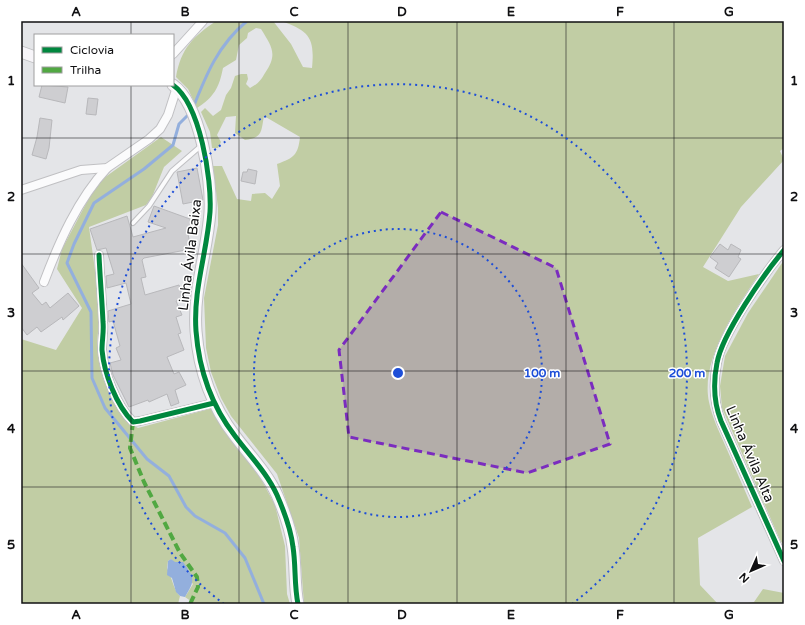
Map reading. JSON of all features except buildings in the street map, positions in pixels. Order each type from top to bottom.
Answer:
[{"type":"street","points":[[174,53],[203,21]]},
{"type":"street","points":[[21,52],[34,57]]},
{"type":"street","points":[[44,282],[57,248],[95,181],[107,168],[149,139],[160,129],[168,115],[175,86]]},
{"type":"street","name":"Linha Ávila Baixa","points":[[175,86],[186,98],[198,125],[210,194],[210,212],[194,305],[199,359],[214,403],[235,436],[270,480],[278,497],[291,534],[298,604]]},
{"type":"street","points":[[21,190],[81,170],[107,168]]},
{"type":"street","name":"Linha Ávila Alta","points":[[784,250],[743,308],[721,350],[717,362],[715,384],[716,409],[784,561]]},
{"type":"street","points":[[99,255],[104,324],[103,357],[114,392],[125,415],[133,422],[214,403]]},
{"type":"lane","points":[[133,223],[149,206],[172,171],[202,145]]},
{"type":"highlighted area","points":[[441,212],[556,268],[610,444],[527,473],[349,437],[339,350]]},
{"type":"green space","points":[[216,21],[273,21],[291,44],[303,67],[312,68],[312,49],[311,42],[308,37],[298,28],[281,21],[784,21],[784,148],[780,151],[784,160],[741,207],[703,267],[728,281],[759,274],[722,335],[710,369],[708,386],[710,408],[752,507],[698,538],[700,585],[718,604],[304,604],[299,538],[277,474],[231,416],[221,398],[211,372],[206,348],[204,298],[218,225],[218,208],[213,166],[222,166],[237,199],[251,201],[252,194],[265,193],[272,199],[280,186],[277,164],[291,158],[294,155],[298,148],[300,137],[264,116],[260,133],[255,138],[245,140],[235,133],[236,116],[226,117],[217,135],[221,142],[218,148],[212,148],[210,132],[201,112],[205,108],[213,116],[221,110],[235,76],[247,74],[248,79],[246,84],[250,88],[257,83],[262,78],[269,66],[272,55],[271,46],[261,29],[256,28],[248,33],[247,38],[239,45],[236,60],[223,68],[220,81],[212,96],[197,108],[188,89],[176,77],[178,67],[189,44],[201,32]]},
{"type":"green space","points":[[161,137],[182,151],[164,167],[152,197],[146,205],[89,227],[96,277],[99,318],[97,345],[101,365],[111,393],[122,415],[129,423],[138,428],[213,408],[223,428],[261,479],[275,505],[285,546],[287,594],[290,604],[195,604],[185,597],[193,584],[171,559],[168,561],[167,568],[180,596],[178,604],[21,604],[21,339],[56,350],[82,308],[57,269],[62,249],[97,183]]},
{"type":"green space","points":[[784,260],[784,544],[781,542],[722,408],[720,386],[725,356],[748,313]]},
{"type":"green space","points":[[763,589],[784,593],[784,604],[741,604],[754,602]]},
{"type":"water","points":[[171,559],[175,562],[183,562],[190,572],[192,582],[185,597],[180,596],[176,592],[172,578],[167,575],[168,561]]},
{"type":"waterway","points":[[193,108],[214,61],[228,40],[247,21]]},
{"type":"waterway","points":[[190,113],[179,124],[173,145],[144,169],[94,203],[74,244],[67,263],[91,312],[92,378],[105,408],[147,459],[169,476],[186,507],[195,516],[225,533],[245,558],[264,604]]},
{"type":"marked path","points":[[133,422],[130,448],[144,482],[180,553],[197,577],[198,587],[190,604]]},
{"type":"cycle path","points":[[174,86],[182,95],[190,108],[197,125],[209,181],[210,212],[196,300],[196,331],[203,373],[219,412],[235,436],[268,479],[282,507],[292,541],[298,604]]},
{"type":"cycle path","points":[[784,250],[755,289],[735,321],[720,351],[715,378],[716,400],[721,421],[784,561]]},
{"type":"cycle path","points":[[99,255],[103,325],[103,359],[105,369],[116,398],[127,415],[133,422],[214,403]]}]
